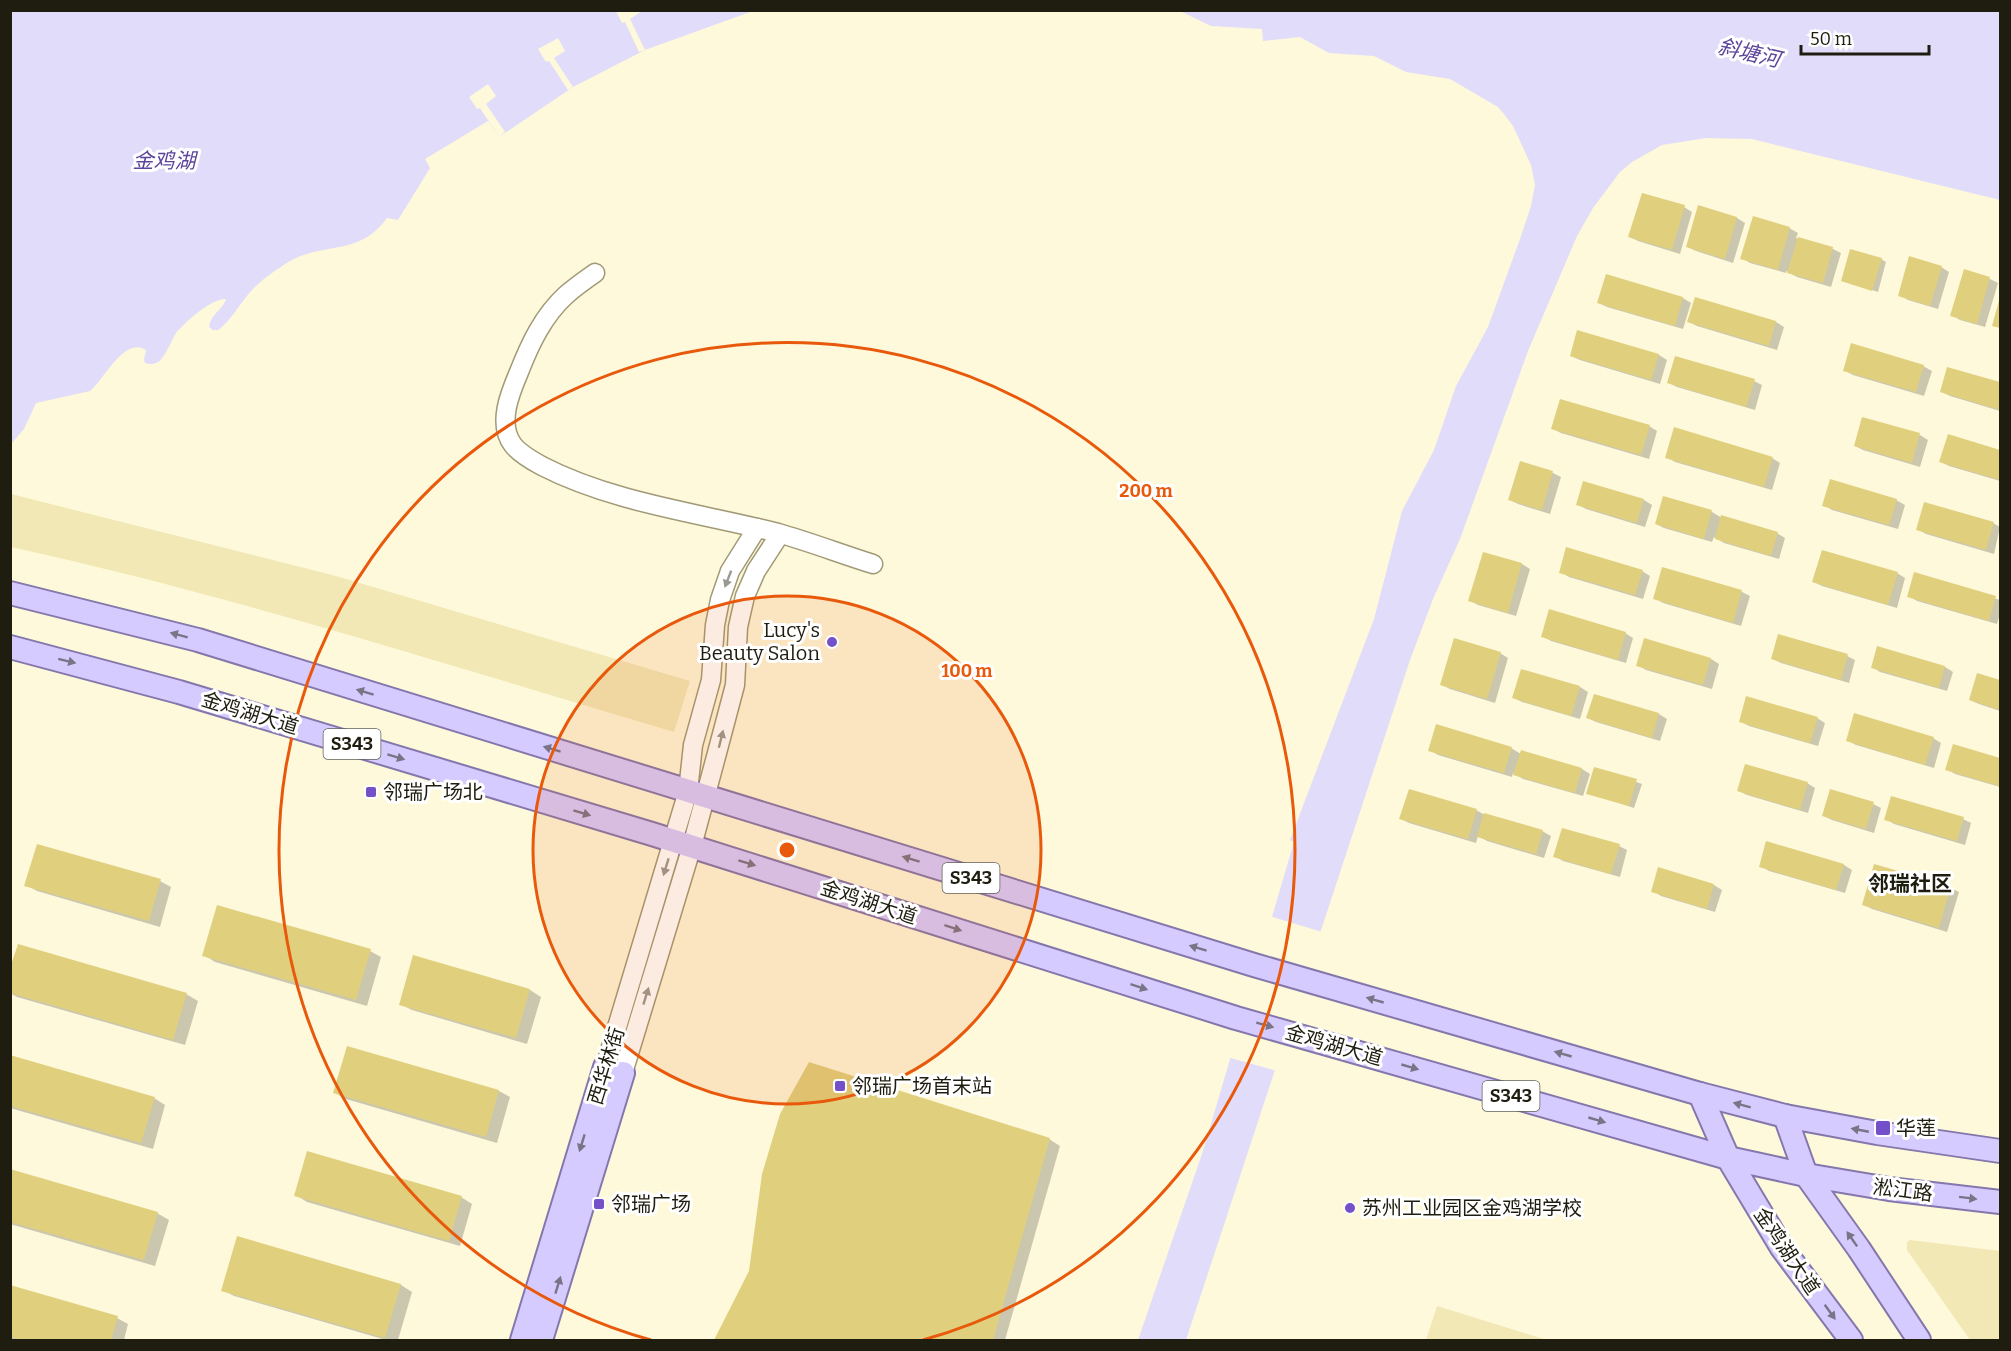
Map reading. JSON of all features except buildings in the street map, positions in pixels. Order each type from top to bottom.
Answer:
[{"type":"main road","name":"S343","points":[[10,593],[198,640],[1254,965],[1700,1094],[1785,1116]]},
{"type":"main road","name":"金鸡湖大道","points":[[10,648],[179,692],[683,843],[1236,1018],[1728,1158],[1806,1175]]},
{"type":"main road","name":"西华林街","points":[[522,1341],[614,1070]]},
{"type":"main road","name":"西华林街","points":[[541,1341],[614,1070]]},
{"type":"main road","name":"金鸡湖大道","points":[[1700,1094],[1728,1158],[1782,1248],[1851,1341]]},
{"type":"main road","points":[[1785,1116],[1877,1133],[2001,1151]]},
{"type":"main road","points":[[1785,1116],[1806,1175],[1919,1341]]},
{"type":"main road","name":"淞江路","points":[[1806,1175],[1889,1189],[2001,1202]]},
{"type":"street","points":[[595,273],[559,302],[546,316],[531,343],[509,399],[506,413],[506,430],[513,445],[530,459],[551,471],[601,490],[780,534],[873,564]]},
{"type":"street","points":[[697,793],[693,745],[711,680],[715,625],[720,600],[730,571],[757,528]]},
{"type":"street","points":[[697,793],[735,685],[738,627],[745,596],[756,572],[780,534]]},
{"type":"street","name":"西华林街","points":[[614,1070],[697,793]]},
{"type":"shaded area","points":[[11,494],[336,576],[690,681],[674,732],[261,610],[95,566],[11,547]]},
{"type":"shaded area","points":[[1910,1240],[2000,1251],[2000,1340],[1970,1340],[1907,1250],[1907,1242]]},
{"type":"shaded area","points":[[1437,1306],[1547,1340],[1426,1340]]},
{"type":"water","name":"金鸡湖","points":[[11,11],[753,11],[645,50],[573,87],[499,137],[488,121],[425,159],[430,168],[398,220],[387,218],[366,238],[317,251],[287,263],[255,287],[218,330],[209,327],[210,322],[226,299],[206,306],[176,333],[157,363],[145,363],[146,350],[138,347],[130,349],[115,361],[90,391],[36,403],[24,429],[11,444]]},
{"type":"water","name":"斜塘河","points":[[1180,11],[2000,11],[2000,200],[1752,139],[1706,138],[1662,145],[1632,162],[1620,172],[1593,208],[1577,236],[1528,351],[1460,539],[1433,599],[1410,660],[1186,1340],[1138,1340],[1203,1151],[1294,842],[1290,840],[1374,619],[1402,511],[1434,450],[1456,386],[1488,327],[1531,206],[1535,185],[1531,165],[1513,126],[1504,114],[1498,107],[1450,79],[1406,72],[1374,56],[1329,53],[1300,37],[1263,41],[1262,29],[1211,26]]},
{"type":"pier","points":[[616,11],[642,11],[630,19],[645,50],[639,52],[625,22],[622,23]]},
{"type":"pier","points":[[558,38],[565,51],[554,58],[573,87],[568,90],[538,49]]},
{"type":"pier","points":[[488,84],[496,96],[486,104],[505,132],[499,137],[480,108],[477,109],[469,97]]},
{"type":"pier","points":[[1269,916],[1322,932],[1277,1071],[1227,1057]]},
{"type":"place","name":"Lucy's Beauty Salon","points":[[832,642]]},
{"type":"place","name":"邻瑞广场北","points":[[371,792]]},
{"type":"place","name":"邻瑞广场首末站","points":[[840,1086]]},
{"type":"place","name":"华莲","points":[[1883,1128]]},
{"type":"place","name":"邻瑞广场","points":[[599,1204]]},
{"type":"place","name":"苏州工业园区金鸡湖学校","points":[[1350,1208]]},
{"type":"district","name":"邻瑞社区","points":[[1910,884]]}]
